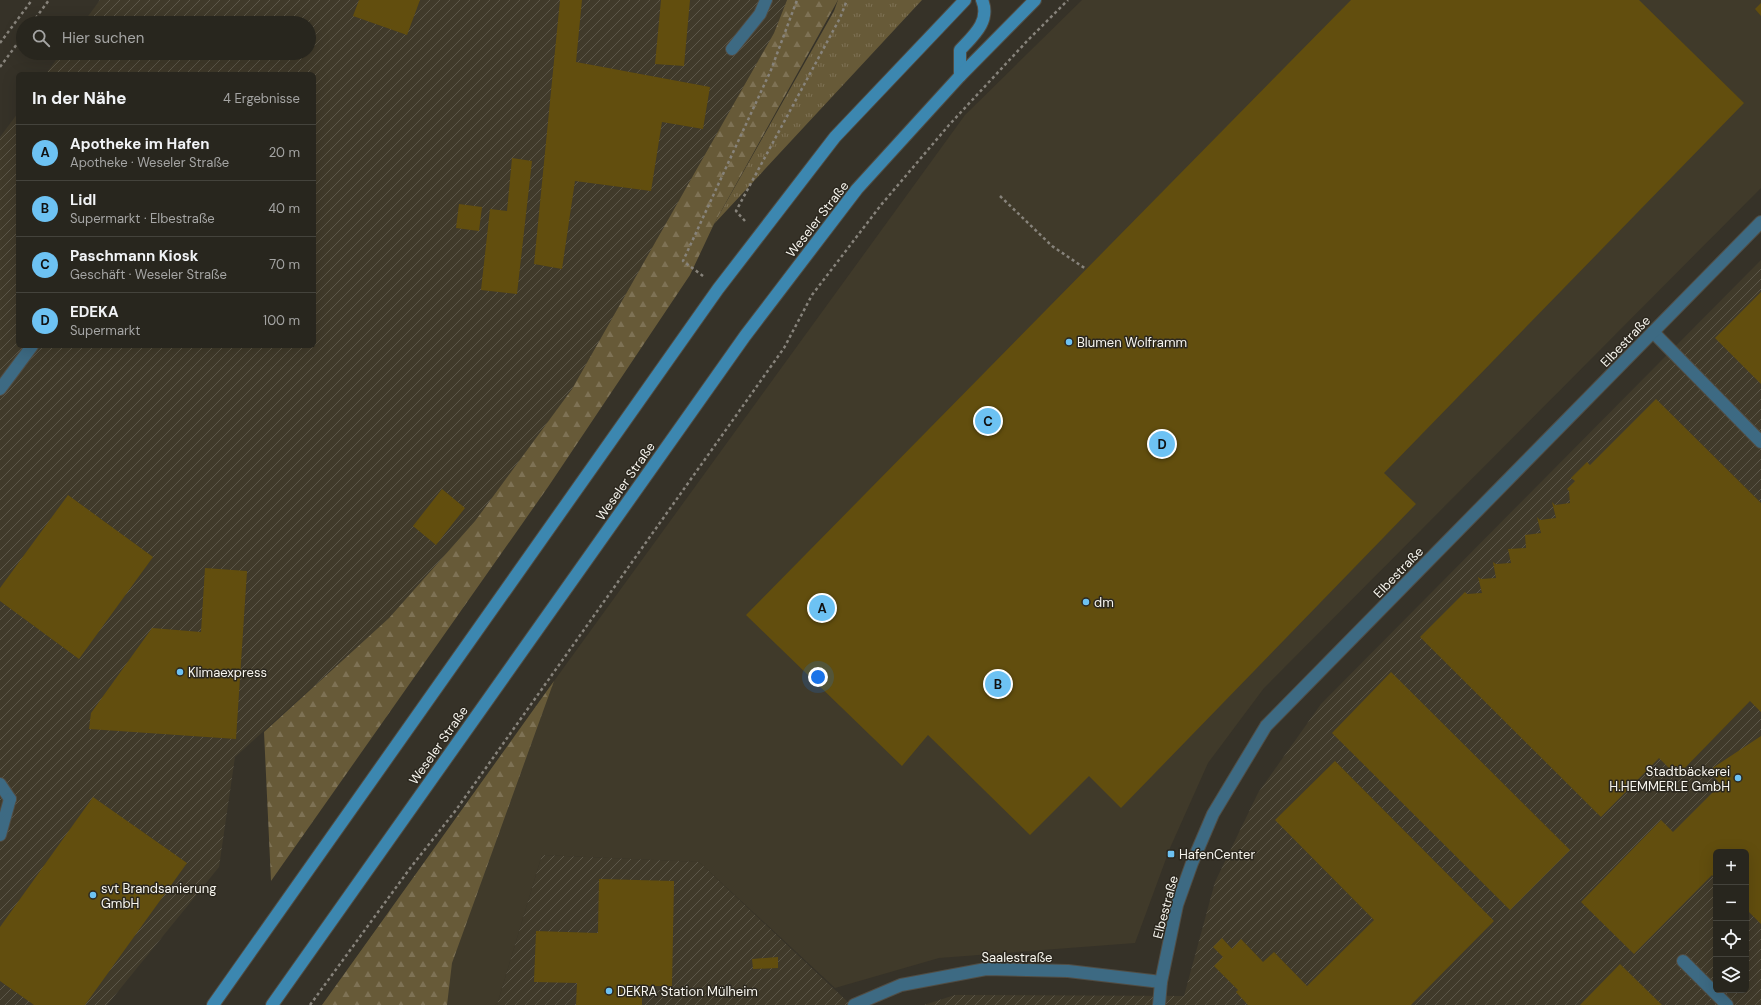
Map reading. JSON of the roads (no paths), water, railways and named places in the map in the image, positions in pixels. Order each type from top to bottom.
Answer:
[{"type":"main road","points":[[213,1005],[718,289],[758,235],[835,137],[965,0]]},
{"type":"main road","points":[[960,76],[960,50],[981,26],[986,8],[982,0]]},
{"type":"main road","name":"Weseler Straße","points":[[272,1005],[745,336],[857,189],[960,76],[1035,0]]},
{"type":"street","points":[[732,49],[760,14],[766,0]]},
{"type":"street","name":"Elbestraße","points":[[1159,1005],[1161,982],[1177,905],[1192,863],[1213,814],[1266,726],[1761,222]]},
{"type":"street","points":[[1653,332],[1761,442]]},
{"type":"street","points":[[0,389],[31,348]]},
{"type":"street","points":[[0,784],[10,799],[0,835]]},
{"type":"street","points":[[1682,961],[1727,1005]]},
{"type":"street","name":"Saalestraße","points":[[854,1005],[901,985],[986,969],[1068,971],[1161,982]]},
{"type":"place","name":"Blumen Wolframm","points":[[1069,342]]},
{"type":"place","name":"Paschmann Kiosk","points":[[988,421]]},
{"type":"place","name":"EDEKA","points":[[1162,444]]},
{"type":"place","name":"dm","points":[[1086,602]]},
{"type":"place","name":"Apotheke im Hafen","points":[[822,608]]},
{"type":"place","name":"Klimaexpress","points":[[180,672]]},
{"type":"place","name":"Lidl","points":[[998,684]]},
{"type":"place","name":"Stadtbäckerei H.HEMMERLE GmbH","points":[[1738,778]]},
{"type":"place","name":"HafenCenter","points":[[1171,854]]},
{"type":"place","name":"svt Brandsanierung GmbH","points":[[93,895]]},
{"type":"place","name":"DEKRA Station Mülheim","points":[[609,991]]}]
